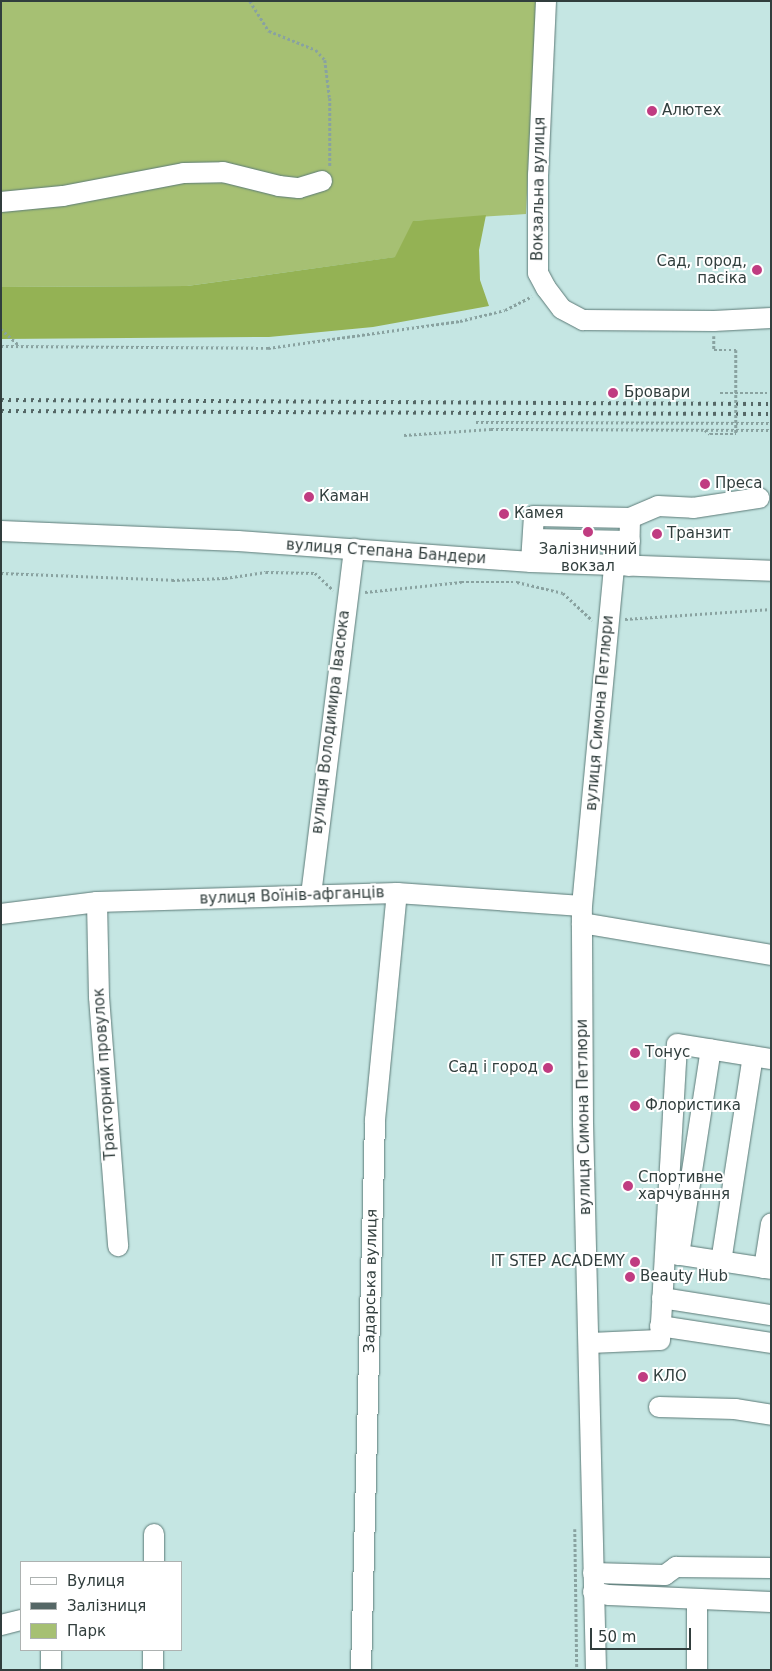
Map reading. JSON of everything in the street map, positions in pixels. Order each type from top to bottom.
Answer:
[{"type":"street","name":"Вокзальна вулиця","points":[[546,1],[538,174],[538,273],[546,288],[562,309],[583,320],[714,321],[771,318]]},
{"type":"street","points":[[1,202],[71,194],[184,173],[223,172],[292,188],[322,181]]},
{"type":"street","points":[[531,562],[534,516],[630,518],[658,506],[693,508],[759,498]]},
{"type":"street","name":"вулиця Симона Петлюри","points":[[596,1670],[582,914],[622,566],[630,541],[630,518]]},
{"type":"street","name":"вулиця Степана Бандери","points":[[1,531],[354,549],[531,562],[771,571]]},
{"type":"street","points":[[533,539],[630,541]]},
{"type":"street","name":"вулиця Володимира Івасюка","points":[[311,895],[354,549]]},
{"type":"street","name":"вулиця Воїнів-афганців","points":[[1,914],[97,902],[397,893],[582,914],[771,955]]},
{"type":"street","name":"Задарська вулиця","points":[[360,1670],[375,1120],[397,893]]},
{"type":"street","name":"Тракторний провулок","points":[[97,902],[99,997],[118,1246]]},
{"type":"street","points":[[672,1254],[677,1044],[762,1057],[721,1262]]},
{"type":"street","points":[[589,1342],[660,1340],[662,1298],[711,1049]]},
{"type":"street","points":[[672,1254],[767,1269],[771,1224]]},
{"type":"street","points":[[662,1298],[771,1315]]},
{"type":"street","points":[[660,1326],[771,1343]]},
{"type":"street","points":[[659,1407],[735,1409],[771,1415]]},
{"type":"street","points":[[154,1534],[154,1561]]},
{"type":"street","points":[[593,1583],[665,1574],[676,1567],[771,1568]]},
{"type":"street","points":[[593,1583],[697,1599],[771,1602]]},
{"type":"street","points":[[697,1599],[697,1670]]},
{"type":"street","points":[[1,1625],[20,1620]]},
{"type":"street","points":[[51,1651],[51,1670]]},
{"type":"street","points":[[153,1651],[153,1670]]},
{"type":"path","points":[[250,1],[269,31],[316,50],[325,60],[331,154],[330,167],[322,181]]},
{"type":"path","points":[[1,346],[268,348],[460,321],[505,310],[546,288]]},
{"type":"path","points":[[1,329],[20,346]]},
{"type":"path","points":[[704,429],[710,434],[736,434],[736,350],[714,350]]},
{"type":"path","points":[[720,393],[771,393]]},
{"type":"path","points":[[736,393],[771,393]]},
{"type":"path","points":[[476,422],[771,423]]},
{"type":"path","points":[[404,435],[491,428],[771,430]]},
{"type":"path","points":[[1,573],[172,580],[225,578],[266,572],[315,573],[339,596]]},
{"type":"path","points":[[357,594],[461,582],[516,582],[563,593],[591,620],[600,620]]},
{"type":"path","points":[[618,619],[771,609]]},
{"type":"green space","points":[[1,1],[536,1],[526,214],[414,221],[396,257],[187,286],[1,287]]},
{"type":"green space","points":[[486,215],[479,250],[480,280],[489,306],[373,327],[269,337],[1,339],[1,287],[187,286],[395,257],[413,221]]},
{"type":"railway","points":[[1,400],[771,404]]},
{"type":"railway","points":[[1,411],[771,414]]},
{"type":"place","name":"Алютех","points":[[652,111]]},
{"type":"place","name":"Сад, город, пасіка","points":[[757,270]]},
{"type":"place","name":"Бровари","points":[[613,393]]},
{"type":"place","name":"Преса","points":[[705,484]]},
{"type":"place","name":"Каман","points":[[309,497]]},
{"type":"place","name":"Камея","points":[[504,514]]},
{"type":"place","name":"Залізничний вокзал","points":[[588,532]]},
{"type":"place","name":"Транзит","points":[[657,534]]},
{"type":"place","name":"Тонус","points":[[635,1053]]},
{"type":"place","name":"Сад і город","points":[[548,1068]]},
{"type":"place","name":"Флористика","points":[[635,1106]]},
{"type":"place","name":"Спортивне харчування","points":[[628,1186]]},
{"type":"place","name":"IT STEP ACADEMY","points":[[635,1262]]},
{"type":"place","name":"Beauty Hub","points":[[630,1277]]},
{"type":"place","name":"КЛО","points":[[643,1377]]}]
